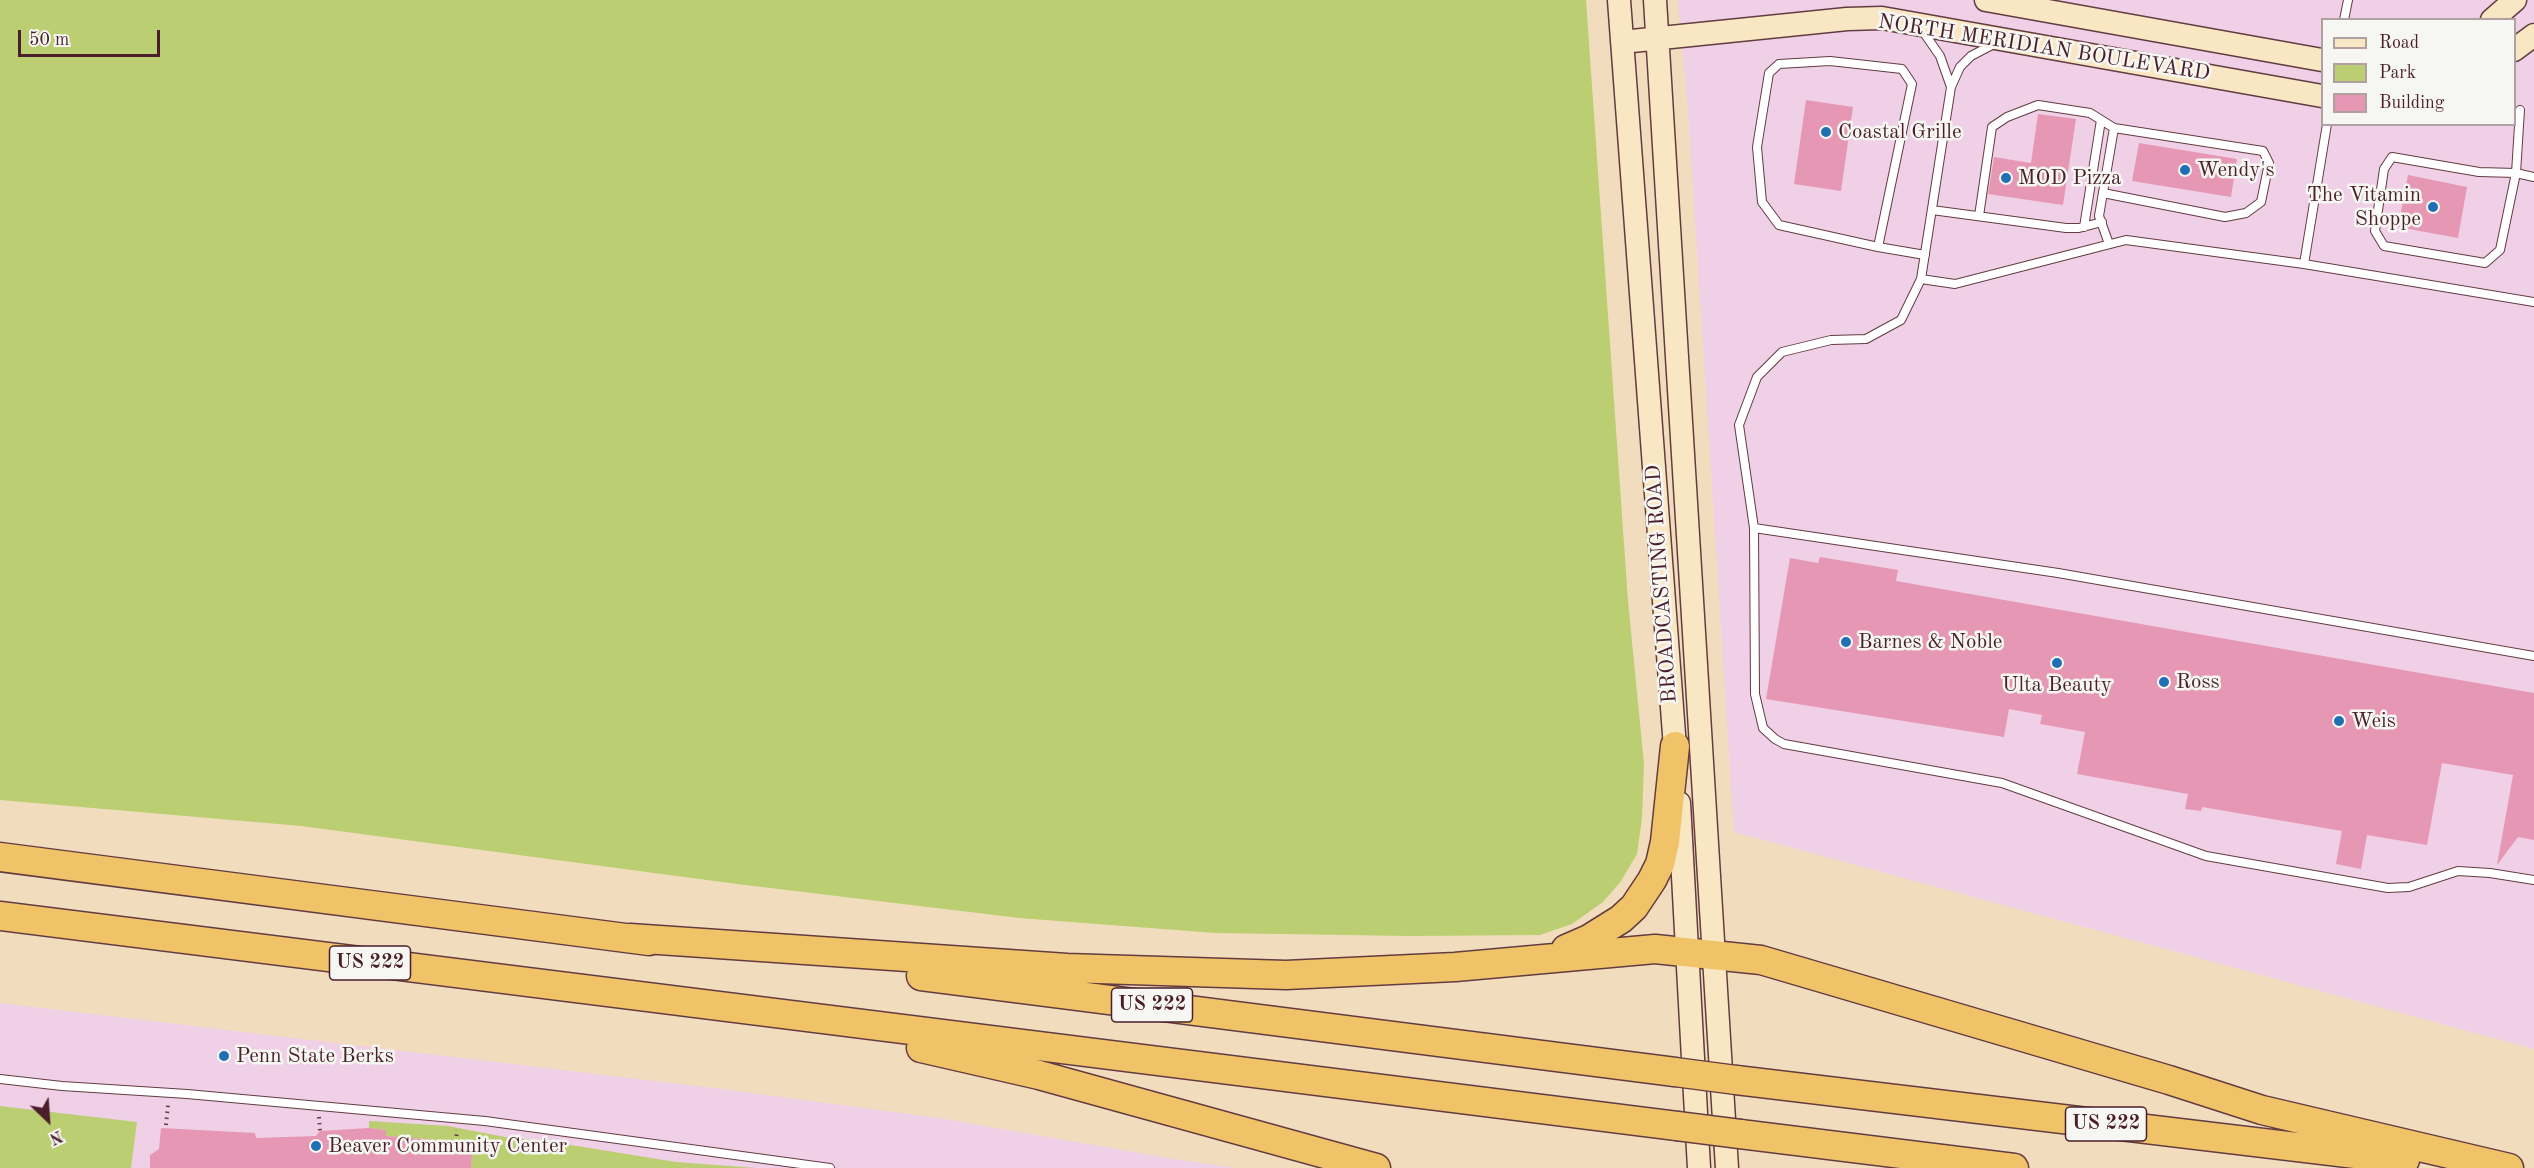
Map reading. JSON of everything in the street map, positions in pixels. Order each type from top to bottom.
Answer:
[{"type":"highway","points":[[1536,959],[1572,947],[1609,928],[1634,907],[1645,893],[1660,864],[1665,842],[1675,746]]},
{"type":"highway","name":"US 222","points":[[0,857],[1736,1080],[2475,1168]]},
{"type":"highway","name":"US 222","points":[[0,916],[2014,1168]]},
{"type":"highway","points":[[630,938],[1067,968],[1265,975],[1391,971],[1655,949],[1761,960],[2158,1076],[2262,1110],[2509,1168]]},
{"type":"highway","points":[[740,1010],[1039,1075],[1376,1168]]},
{"type":"main road","points":[[1619,1],[1642,0]]},
{"type":"main road","name":"BROADCASTING ROAD","points":[[1655,0],[1700,953],[1699,1168]]},
{"type":"main road","name":"NORTH MERIDIAN BOULEVARD","points":[[1986,0],[2023,4],[2321,60]]},
{"type":"main road","points":[[2494,18],[2516,0]]},
{"type":"main road","name":"BROADCASTING ROAD","points":[[1619,1],[1675,746],[1727,1168]]},
{"type":"main road","name":"NORTH MERIDIAN BOULEVARD","points":[[1622,42],[1847,19],[1882,18],[2321,96]]},
{"type":"main road","points":[[2516,48],[2534,35]]},
{"type":"lane","points":[[2344,18],[2348,0]]},
{"type":"lane","points":[[1918,25],[1940,56],[1951,87]]},
{"type":"lane","points":[[2004,40],[1971,56],[1960,68],[1951,87],[1921,279],[1901,320],[1866,339],[1831,340],[1782,352],[1756,377],[1739,425],[1754,528],[1755,694],[1763,728],[1784,744],[2002,783],[2206,856],[2388,888],[2409,887],[2458,871],[2534,880]]},
{"type":"lane","points":[[1878,247],[1912,84],[1902,69],[1830,61],[1779,64],[1769,73],[1757,147],[1762,202],[1779,225],[1878,247],[1925,255]]},
{"type":"lane","points":[[1979,216],[1992,127],[2007,117],[2038,105],[2090,113],[2114,128],[2263,151],[2269,163],[2261,202],[2247,213],[2225,217],[2103,193]]},
{"type":"lane","points":[[2520,110],[2516,173],[2500,250],[2485,263],[2384,246],[2375,231],[2384,170],[2392,157],[2479,172],[2516,173],[2534,177]]},
{"type":"lane","points":[[2084,227],[2101,120]]},
{"type":"lane","points":[[2304,264],[2327,126]]},
{"type":"lane","points":[[2109,244],[2099,216],[2114,128]]},
{"type":"lane","points":[[1932,210],[2066,228],[2084,227],[2102,222]]},
{"type":"lane","points":[[1921,279],[1955,284],[2126,240],[2304,264],[2534,302]]},
{"type":"lane","points":[[1754,528],[2058,573],[2534,656]]},
{"type":"lane","points":[[0,1079],[485,1121],[830,1168]]},
{"type":"path","points":[[166,1125],[170,1093]]},
{"type":"shaded area","points":[[1678,0],[2534,0],[2534,1049],[1734,832],[1688,110]]},
{"type":"shaded area","name":"Penn State Berks","points":[[0,1003],[714,1088],[939,1118],[1236,1168],[0,1168]]},
{"type":"green space","points":[[0,0],[1586,0],[1628,601],[1644,764],[1642,818],[1637,854],[1621,881],[1603,902],[1572,924],[1540,935],[1215,933],[1019,918],[737,884],[301,826],[0,800]]},
{"type":"green space","points":[[0,1106],[137,1122],[131,1168],[0,1168]]},
{"type":"green space","points":[[369,1121],[448,1126],[510,1138],[546,1141],[676,1162],[756,1168],[471,1168],[473,1143],[386,1136],[386,1130],[369,1128]]},
{"type":"building","points":[[1806,100],[1853,107],[1841,191],[1794,184]]},
{"type":"building","points":[[2038,114],[2076,119],[2063,205],[1988,194],[1994,157],[2031,163]]},
{"type":"building","name":"Wendy's","points":[[2139,143],[2237,159],[2231,197],[2132,181]]},
{"type":"building","name":"The Vitamin Shoppe","points":[[2408,175],[2467,187],[2458,238],[2398,227]]},
{"type":"building","points":[[1820,557],[1898,570],[1896,581],[2534,693],[2534,840],[2518,837],[2497,865],[2513,775],[2442,763],[2427,845],[2367,835],[2361,869],[2336,864],[2342,831],[2202,807],[2201,811],[2185,809],[2188,794],[2077,774],[2085,732],[2040,724],[2042,715],[2009,709],[2004,737],[1766,699],[1790,558],[1818,563]]},
{"type":"building","name":"Beaver Community Center","points":[[161,1128],[255,1133],[256,1138],[316,1136],[320,1131],[369,1128],[386,1130],[386,1136],[473,1143],[471,1168],[150,1168],[150,1155],[159,1149]]},
{"type":"place","name":"Coastal Grille","points":[[1826,132]]},
{"type":"place","name":"Wendy's","points":[[2185,170]]},
{"type":"place","name":"MOD Pizza","points":[[2006,178]]},
{"type":"place","name":"The Vitamin Shoppe","points":[[2433,207]]},
{"type":"place","name":"Barnes & Noble","points":[[1846,642]]},
{"type":"place","name":"Ulta Beauty","points":[[2057,663]]},
{"type":"place","name":"Ross","points":[[2164,682]]},
{"type":"place","name":"Weis","points":[[2339,721]]},
{"type":"place","name":"Penn State Berks","points":[[224,1056]]},
{"type":"place","name":"Beaver Community Center","points":[[316,1146]]}]
